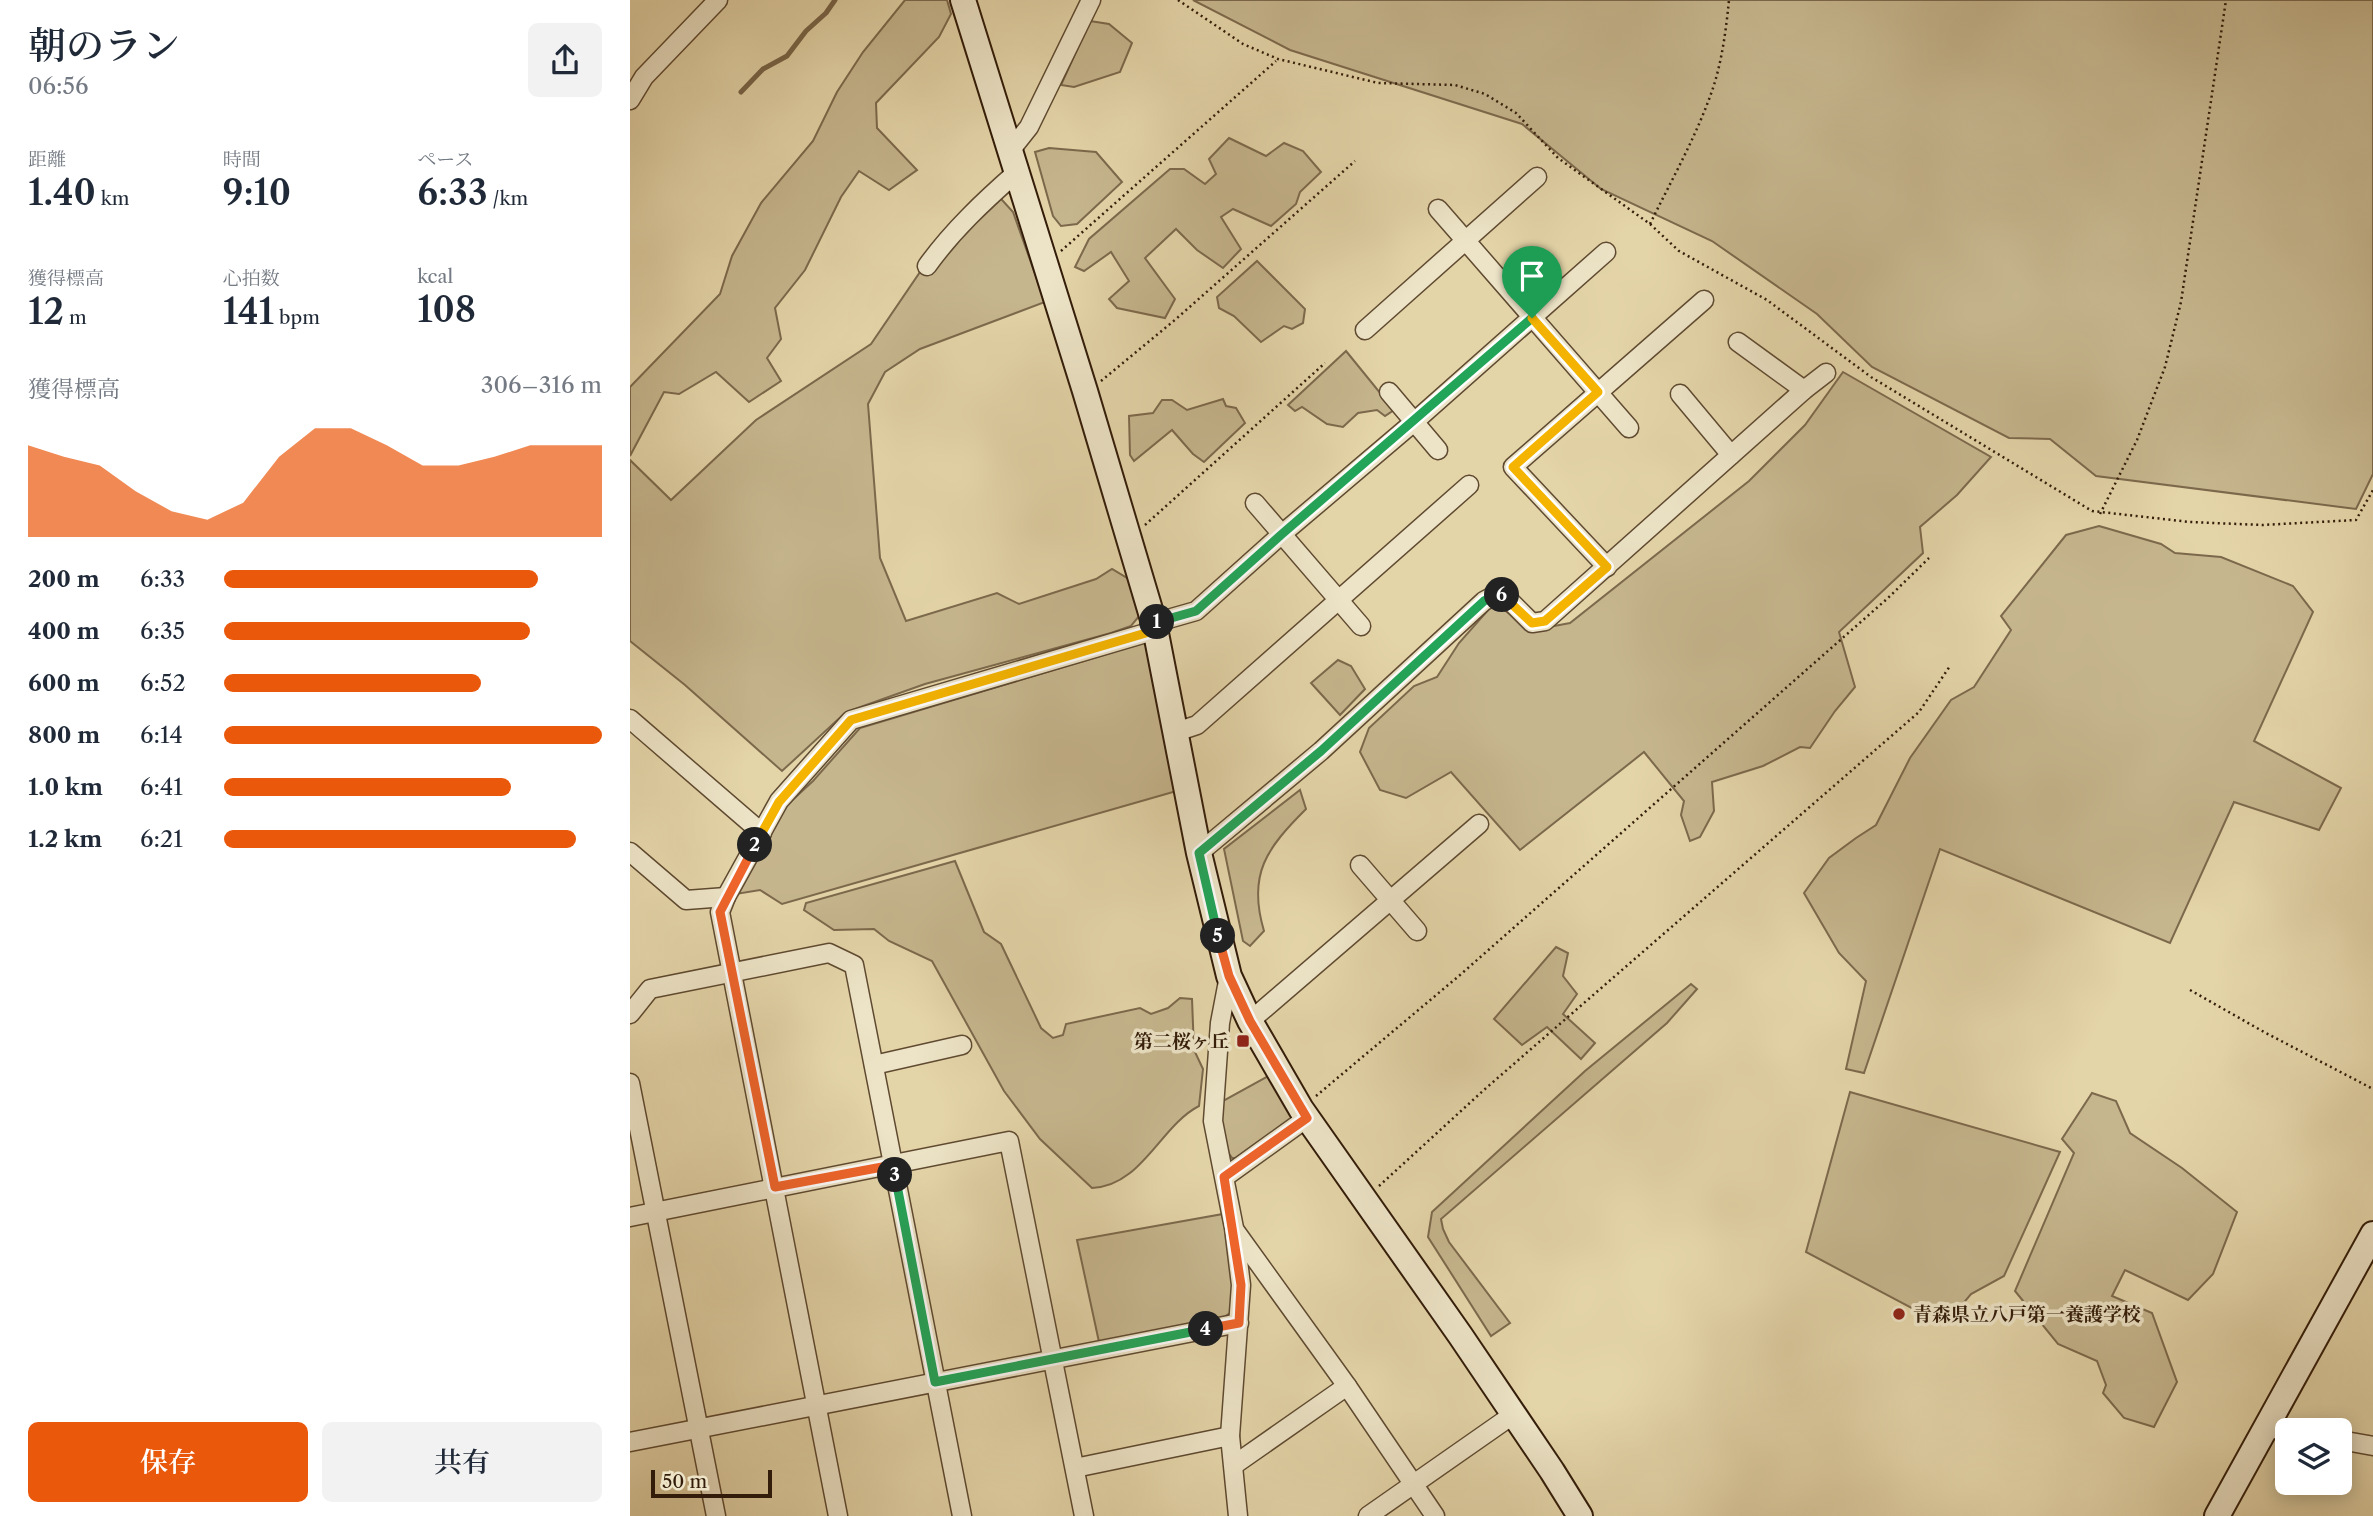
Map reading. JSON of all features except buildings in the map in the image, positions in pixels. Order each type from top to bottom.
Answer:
[{"type":"street","points":[[630,100],[644,77],[718,0]]},
{"type":"street","points":[[963,0],[1086,391],[1155,626],[1199,853],[1229,976],[1250,1021],[1304,1114],[1514,1413],[1576,1515]]},
{"type":"street","points":[[927,267],[951,236],[987,199],[1014,162],[1091,0]]},
{"type":"street","points":[[1365,330],[1537,177]]},
{"type":"street","points":[[1438,209],[1629,428]]},
{"type":"street","points":[[838,1516],[720,912],[779,802],[851,720],[1196,611],[1606,253]]},
{"type":"street","points":[[1607,567],[1513,467],[1704,300]]},
{"type":"street","points":[[1738,342],[1804,390]]},
{"type":"street","points":[[1199,853],[1321,751],[1484,601],[1497,594],[1504,595],[1532,623],[1545,621],[1826,373]]},
{"type":"street","points":[[1389,392],[1438,450]]},
{"type":"street","points":[[1680,394],[1731,455]]},
{"type":"street","points":[[1176,732],[1197,725],[1469,485]]},
{"type":"street","points":[[1255,503],[1361,626]]},
{"type":"street","points":[[630,719],[762,833]]},
{"type":"street","points":[[1250,1021],[1479,824]]},
{"type":"street","points":[[630,852],[686,900],[726,897]]},
{"type":"street","points":[[1360,865],[1417,931]]},
{"type":"street","points":[[630,1014],[650,989],[829,953],[854,965],[962,1516]]},
{"type":"street","points":[[1229,976],[1220,1023],[1213,1121],[1234,1228],[1241,1285],[1230,1436],[1237,1516]]},
{"type":"street","points":[[874,1065],[962,1045]]},
{"type":"street","points":[[630,1083],[716,1516]]},
{"type":"street","points":[[1224,1177],[1304,1114]]},
{"type":"street","points":[[630,1217],[1009,1141],[1084,1516]]},
{"type":"street","points":[[1234,1228],[1347,1386],[1434,1516]]},
{"type":"street","points":[[2282,1418],[2373,1234]]},
{"type":"street","points":[[630,1442],[1239,1323]]},
{"type":"street","points":[[1234,1465],[1347,1386]]},
{"type":"street","points":[[1368,1516],[1514,1413]]},
{"type":"street","points":[[2217,1516],[2275,1432]]},
{"type":"street","points":[[1075,1468],[1230,1436]]},
{"type":"street","points":[[2352,1442],[2373,1446]]},
{"type":"path","points":[[1178,0],[1243,44],[1278,60],[1378,83],[1455,85],[1485,94],[1516,113],[1558,158],[1650,224],[1679,251],[1767,300],[1871,377],[1999,453],[2067,498],[2100,514],[2262,525],[2356,520],[2373,490]]},
{"type":"path","points":[[1650,224],[1704,113],[1726,31],[1729,0]]},
{"type":"path","points":[[2100,514],[2137,440],[2165,367],[2178,315],[2226,0]]},
{"type":"path","points":[[1046,265],[1278,60]]},
{"type":"path","points":[[1086,391],[1108,377],[1157,336],[1355,161]]},
{"type":"path","points":[[1129,538],[1325,363]]},
{"type":"path","points":[[1304,1114],[1888,598],[1929,558]]},
{"type":"path","points":[[1363,1199],[1485,1089],[1919,712],[1950,666]]},
{"type":"path","points":[[2190,990],[2373,1089]]},
{"type":"shaded area","points":[[905,0],[947,0],[951,14],[939,37],[876,103],[877,128],[917,170],[889,190],[859,171],[841,197],[805,270],[775,308],[781,339],[767,358],[781,381],[749,402],[716,372],[679,394],[664,392],[630,456],[630,387],[720,294],[732,256],[761,203],[813,141],[837,92],[863,52]]},
{"type":"shaded area","points":[[1193,0],[2373,0],[2373,474],[2356,509],[2096,476],[2050,439],[2009,438],[1872,367],[1817,314],[1712,241],[1601,189],[1522,124],[1290,50]]},
{"type":"shaded area","points":[[1090,21],[1109,24],[1132,43],[1120,72],[1074,87],[1061,85]]},
{"type":"shaded area","points":[[1229,138],[1266,156],[1284,143],[1303,151],[1321,172],[1300,192],[1296,204],[1271,226],[1233,209],[1221,217],[1241,249],[1223,268],[1197,250],[1176,229],[1145,258],[1175,299],[1165,318],[1117,308],[1109,299],[1129,281],[1111,252],[1084,271],[1075,267],[1089,239],[1170,169],[1184,169],[1205,184],[1216,174],[1209,159]]},
{"type":"shaded area","points":[[1049,148],[1096,152],[1122,182],[1077,224],[1061,226],[1053,216],[1035,152]]},
{"type":"shaded area","points":[[993,190],[1013,212],[1045,302],[920,349],[885,372],[868,404],[880,558],[906,621],[997,593],[1019,604],[1096,579],[1112,569],[1132,581],[1140,615],[1131,626],[1111,633],[925,684],[846,712],[782,771],[685,685],[630,641],[630,460],[671,500],[756,420],[871,344],[937,247]]},
{"type":"shaded area","points":[[1257,261],[1305,309],[1303,323],[1292,329],[1284,326],[1261,342],[1234,316],[1219,308],[1217,297]]},
{"type":"shaded area","points":[[1346,351],[1394,410],[1385,416],[1377,410],[1358,413],[1343,427],[1327,424],[1302,407],[1295,411],[1288,405]]},
{"type":"shaded area","points":[[1843,372],[1991,457],[1957,495],[1920,527],[1923,553],[1839,632],[1855,687],[1810,748],[1800,747],[1763,766],[1712,782],[1714,811],[1700,837],[1690,841],[1681,815],[1684,801],[1644,752],[1520,850],[1451,772],[1406,798],[1380,790],[1360,752],[1369,728],[1414,686],[1437,677],[1459,643],[1489,609],[1497,605],[1533,630],[1570,623],[1749,481],[1805,425]]},
{"type":"shaded area","points":[[1223,399],[1226,406],[1236,408],[1245,423],[1204,462],[1193,454],[1172,430],[1134,461],[1130,455],[1129,416],[1153,413],[1162,400],[1172,400],[1187,410]]},
{"type":"shaded area","points":[[2099,526],[2161,544],[2175,553],[2221,557],[2293,586],[2313,612],[2254,741],[2341,788],[2319,830],[2234,802],[2170,943],[1940,849],[1864,1073],[1846,1069],[1866,981],[1839,953],[1804,893],[1829,858],[1876,825],[1910,758],[1951,700],[1974,687],[2011,630],[2001,616],[2066,535]]},
{"type":"shaded area","points":[[1147,642],[1180,790],[782,904],[760,890],[736,894],[786,806],[813,781],[860,728]]},
{"type":"shaded area","points":[[1338,660],[1351,666],[1365,689],[1340,715],[1311,683]]},
{"type":"shaded area","points":[[1300,790],[1306,809],[1281,836],[1264,863],[1258,893],[1264,931],[1250,946],[1243,941],[1224,849]]},
{"type":"shaded area","points":[[955,861],[984,932],[1001,944],[1041,1028],[1053,1038],[1063,1035],[1066,1024],[1140,1008],[1151,1014],[1168,1008],[1180,998],[1192,999],[1194,1050],[1203,1069],[1199,1106],[1185,1115],[1138,1166],[1109,1185],[1092,1188],[1040,1139],[1004,1091],[932,961],[889,941],[874,929],[834,930],[804,910],[806,903]]},
{"type":"shaded area","points":[[1556,947],[1568,953],[1563,976],[1577,994],[1563,1014],[1595,1043],[1581,1059],[1547,1027],[1522,1045],[1494,1019]]},
{"type":"shaded area","points":[[1691,984],[1697,989],[1667,1023],[1441,1219],[1449,1242],[1510,1323],[1491,1336],[1428,1237],[1432,1212],[1585,1071]]},
{"type":"shaded area","points":[[1270,1075],[1293,1112],[1291,1124],[1232,1158],[1224,1139],[1221,1102]]},
{"type":"shaded area","points":[[1850,1092],[2060,1152],[2004,1276],[1971,1294],[1951,1318],[1938,1322],[1806,1252]]},
{"type":"shaded area","points":[[2092,1093],[2116,1101],[2130,1133],[2182,1168],[2237,1212],[2213,1274],[2188,1300],[2125,1270],[2112,1296],[2152,1313],[2177,1382],[2154,1427],[2124,1418],[2103,1393],[2106,1385],[2097,1361],[2058,1344],[2015,1291],[2074,1153],[2062,1139]]},
{"type":"shaded area","points":[[1223,1214],[1234,1289],[1230,1313],[1224,1317],[1099,1342],[1077,1240]]},
{"type":"waterway","points":[[741,92],[763,69],[787,56],[835,0]]},
{"type":"place","name":"第二桜ヶ丘","points":[[1243,1041]]},
{"type":"place","name":"青森県立八戸第一養護学校","points":[[1899,1314]]},
{"type":"route","points":[[1532,318],[1598,392],[1513,467],[1607,567],[1545,621],[1532,623],[1504,595],[1497,594],[1484,601],[1321,751],[1199,853],[1229,976],[1250,1021],[1307,1118],[1224,1177],[1241,1285],[1239,1323],[935,1382],[893,1165],[775,1187],[720,912],[779,802],[851,720],[1156,630],[1154,623],[1196,611],[1532,318]]}]
